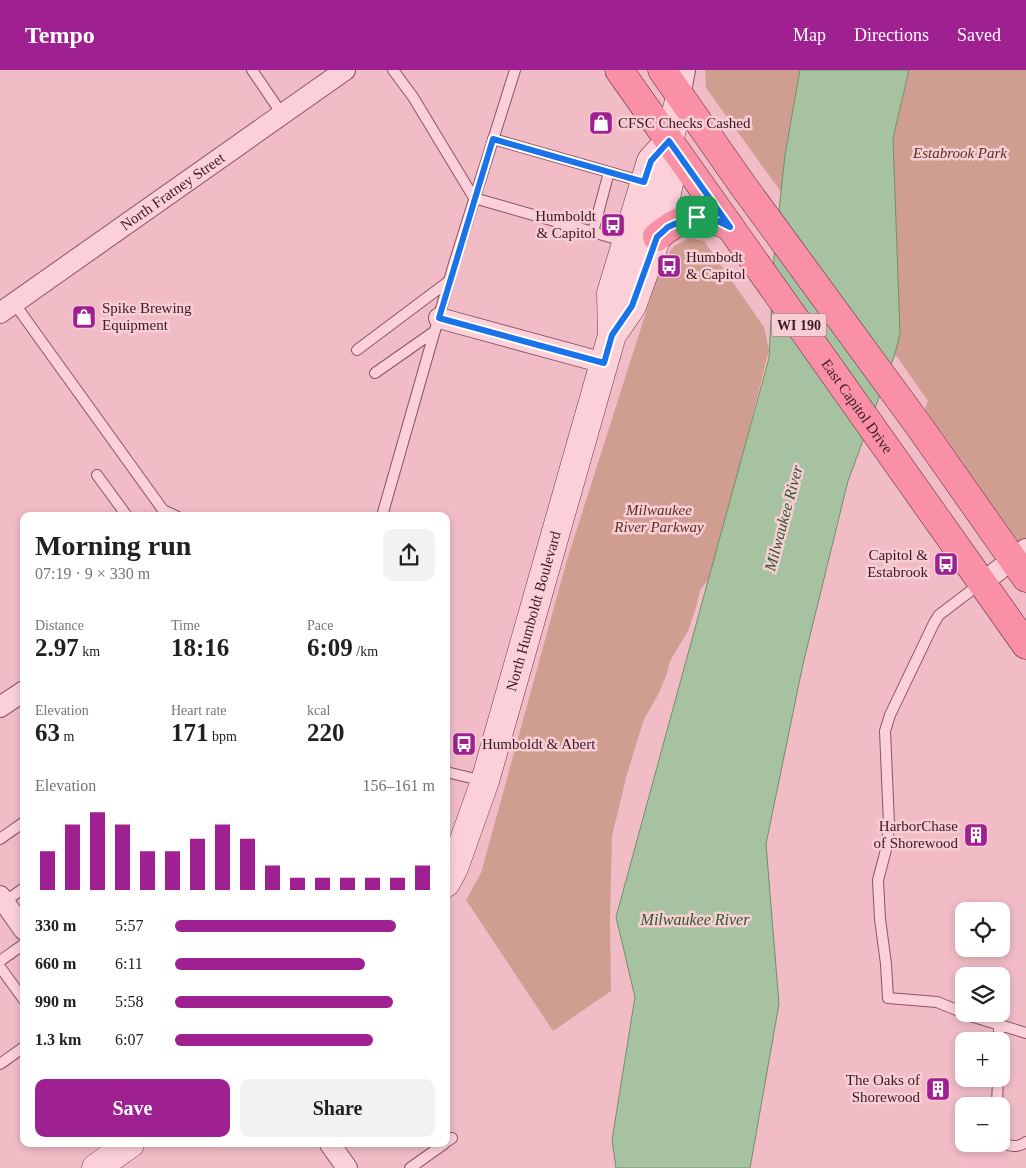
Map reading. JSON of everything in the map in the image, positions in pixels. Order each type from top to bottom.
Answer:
[{"type":"main road","name":"East Capitol Drive","points":[[619,70],[1026,645]]},
{"type":"main road","name":"WI 190","points":[[662,70],[744,187],[919,426],[1022,562]]},
{"type":"main road","name":"North Humboldt Boulevard","points":[[612,335],[632,306],[657,237],[669,184],[669,141],[680,97]]},
{"type":"main road","name":"North Humboldt Boulevard","points":[[450,876],[485,782],[612,335],[611,293],[626,242],[651,161],[669,141]]},
{"type":"main road","points":[[657,237],[668,227],[697,217],[714,219],[730,227]]},
{"type":"main road","points":[[96,1168],[126,1147]]},
{"type":"street","name":"North Fratney Street","points":[[5,307],[345,70]]},
{"type":"street","name":"North Humboldt Boulevard","points":[[680,97],[685,70]]},
{"type":"street","points":[[437,325],[604,363]]},
{"type":"street","points":[[982,583],[1022,562]]},
{"type":"street","points":[[0,707],[20,694]]},
{"type":"street","points":[[2,899],[20,924]]},
{"type":"street","points":[[332,1147],[347,1168]]},
{"type":"lane","points":[[252,70],[282,114]]},
{"type":"lane","points":[[393,70],[412,97],[474,198],[626,242]]},
{"type":"lane","points":[[383,512],[474,198],[514,70]]},
{"type":"lane","points":[[493,139],[644,182]]},
{"type":"lane","points":[[593,232],[610,172]]},
{"type":"lane","points":[[357,350],[450,281]]},
{"type":"lane","points":[[5,307],[163,510],[167,512]]},
{"type":"lane","points":[[374,374],[437,325]]},
{"type":"lane","points":[[97,475],[124,512]]},
{"type":"lane","points":[[955,1010],[937,1002],[888,998],[878,880],[887,846],[889,824],[885,730],[927,634],[939,615],[982,583]]},
{"type":"lane","points":[[450,773],[485,782]]},
{"type":"lane","points":[[0,839],[20,825]]},
{"type":"lane","points":[[2,899],[20,890]]},
{"type":"lane","points":[[0,961],[20,947]]},
{"type":"lane","points":[[0,967],[20,994]]},
{"type":"lane","points":[[987,1022],[1026,1033]]},
{"type":"lane","points":[[999,1026],[999,1032]]},
{"type":"lane","points":[[0,1064],[20,1050]]},
{"type":"lane","points":[[1010,1145],[1020,1146],[1026,1142]]},
{"type":"lane","points":[[410,1168],[440,1147]]},
{"type":"green space","points":[[705,70],[800,70],[785,155],[781,192],[706,88]]},
{"type":"green space","name":"Estabrook Park","points":[[909,70],[1026,70],[1026,553],[925,409],[928,401],[895,354],[900,333],[893,138]]},
{"type":"green space","name":"Milwaukee River Parkway","points":[[690,238],[704,241],[764,327],[769,350],[742,457],[725,559],[700,590],[688,631],[670,661],[659,693],[644,719],[627,774],[612,836],[611,991],[553,1031],[466,900],[481,873],[567,560],[662,262],[674,246]]},
{"type":"water","name":"Milwaukee River","points":[[800,70],[909,70],[893,138],[900,333],[895,354],[848,481],[803,664],[766,844],[779,1004],[750,1168],[616,1168],[612,1140],[635,997],[616,917],[769,358],[774,257],[785,155]]},
{"type":"place","name":"CFSC Checks Cashed","points":[[601,123]]},
{"type":"place","name":"Humboldt & Capitol","points":[[613,225]]},
{"type":"place","name":"Humbodt & Capitol","points":[[669,266]]},
{"type":"place","name":"Spike Brewing Equipment","points":[[84,317]]},
{"type":"place","name":"Capitol & Estabrook","points":[[946,564]]},
{"type":"place","name":"Humboldt & Abert","points":[[464,744]]},
{"type":"place","name":"HarborChase of Shorewood","points":[[976,835]]},
{"type":"place","name":"The Oaks of Shorewood","points":[[938,1089]]},
{"type":"route","points":[[493,139],[644,182],[651,161],[669,141],[730,227],[714,219],[697,217],[668,227],[657,237],[632,306],[612,335],[604,363],[439,318],[493,139]]}]
